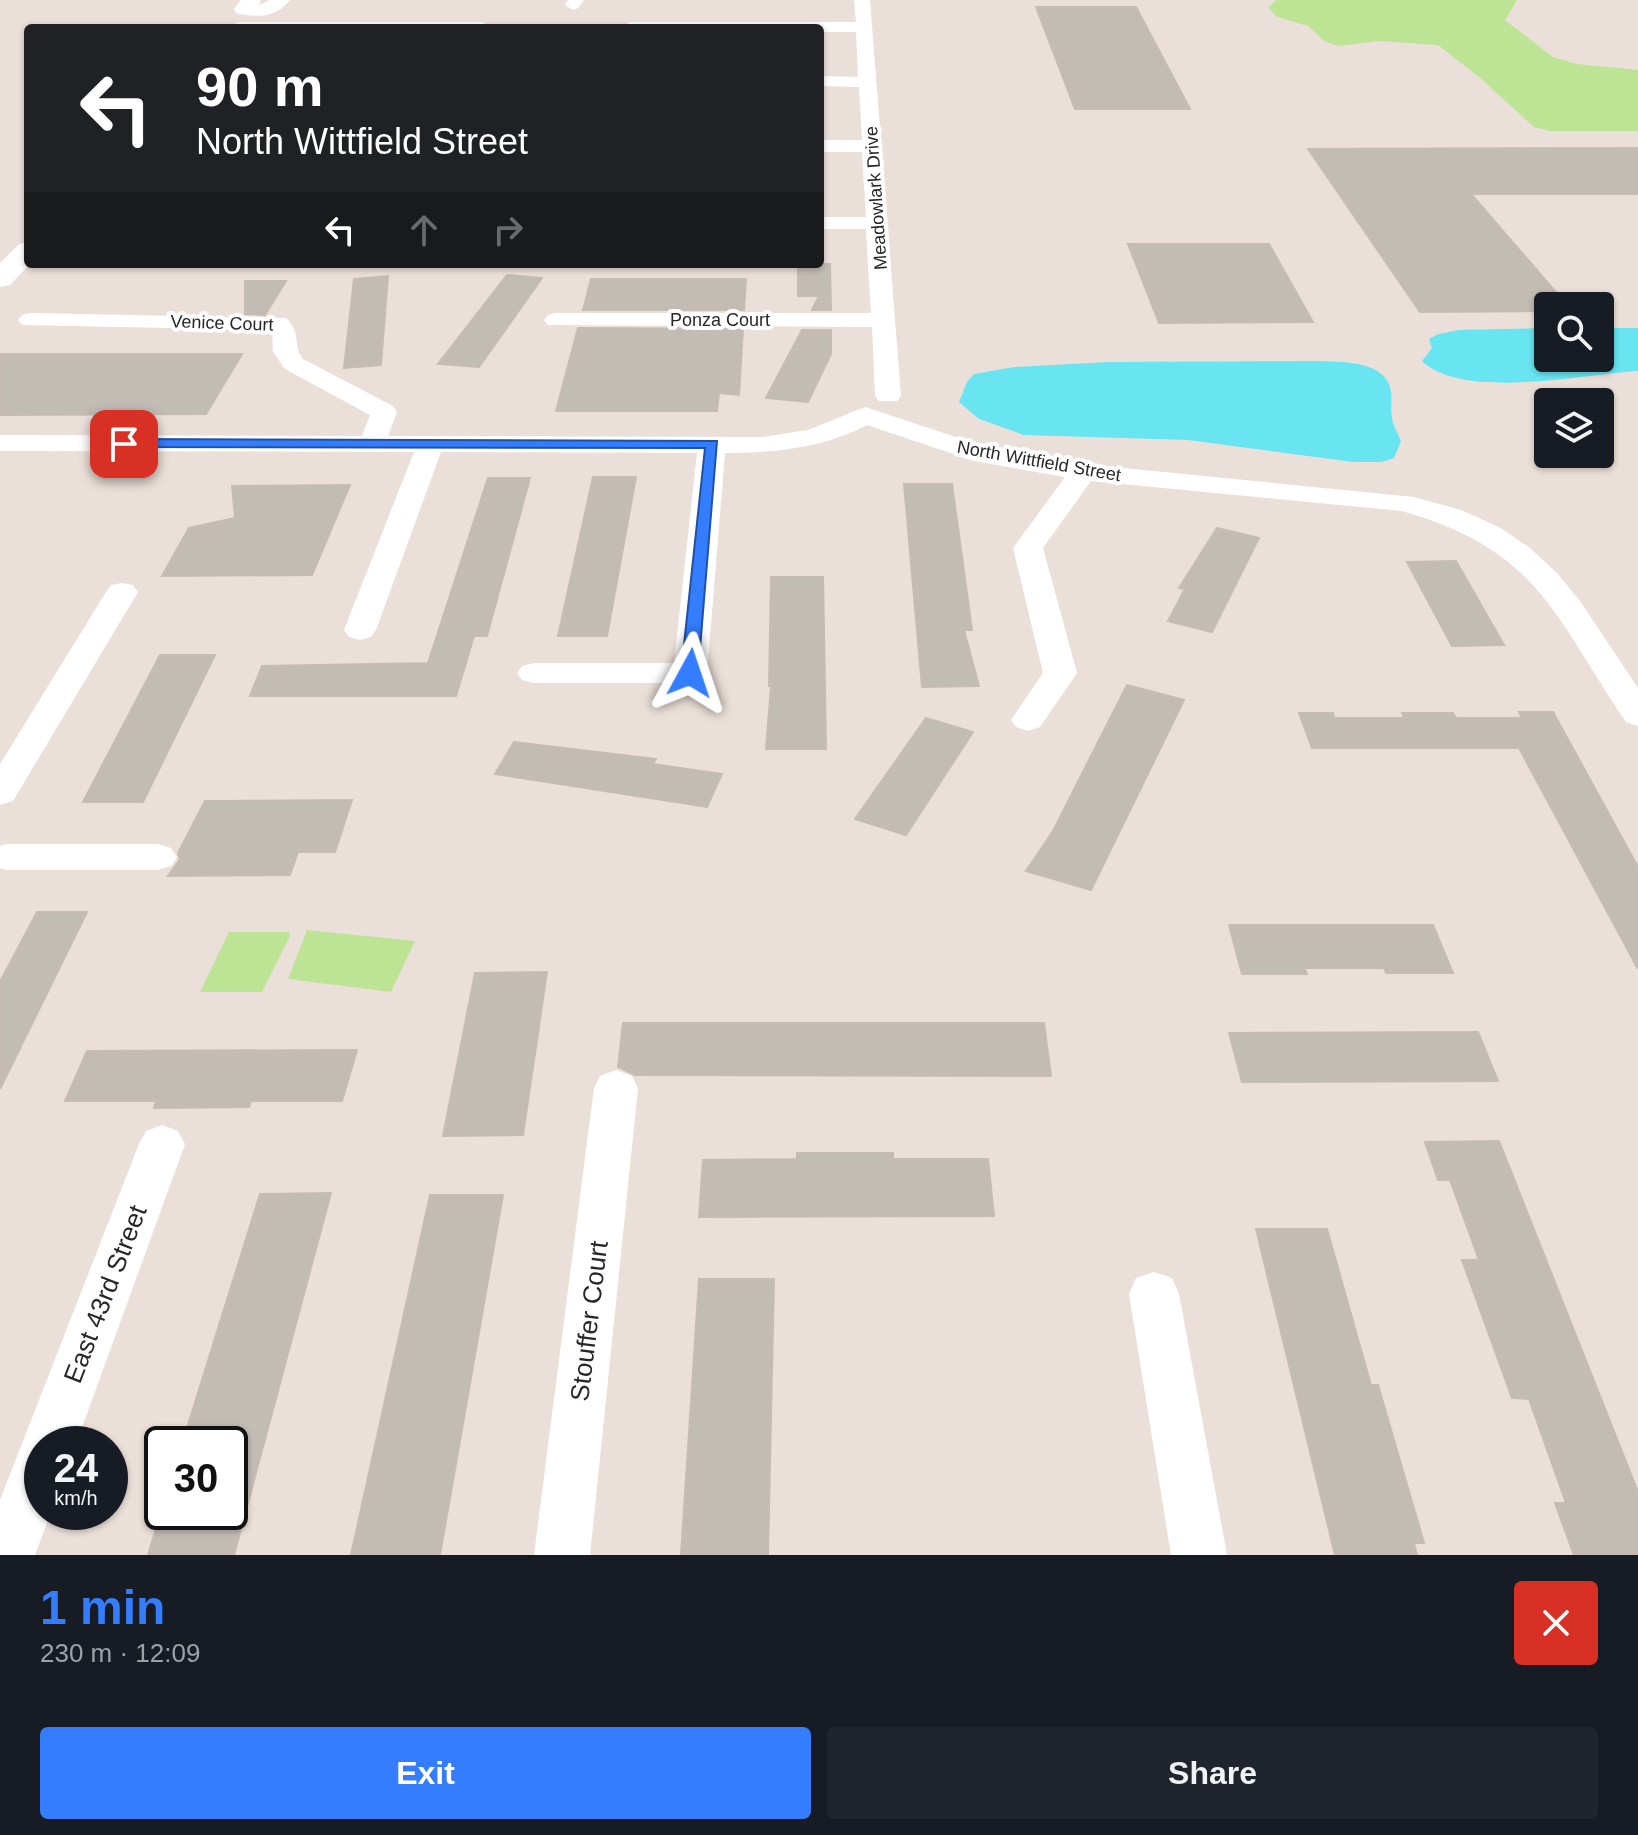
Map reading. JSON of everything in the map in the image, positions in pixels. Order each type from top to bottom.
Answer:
[{"type":"street","points":[[243,24],[254,6],[274,8],[281,0]]},
{"type":"street","name":"Meadowlark Drive","points":[[862,0],[888,396]]},
{"type":"street","points":[[824,27],[864,27]]},
{"type":"street","points":[[824,81],[868,82]]},
{"type":"street","points":[[824,146],[872,146]]},
{"type":"street","points":[[824,223],[878,223]]},
{"type":"street","points":[[0,279],[24,254]]},
{"type":"street","name":"Venice Court","points":[[30,320],[278,323],[285,328],[285,352],[294,364],[384,412],[372,444]]},
{"type":"street","name":"Ponza Court","points":[[556,320],[885,320]]},
{"type":"street","name":"North Wittfield Street","points":[[0,443],[763,445],[798,440],[837,429],[865,415],[984,455],[1083,472],[1366,497],[1416,505],[1462,518],[1509,544],[1536,566],[1557,591],[1638,715]]},
{"type":"street","points":[[360,630],[431,444]]},
{"type":"street","points":[[534,673],[690,673],[712,444]]},
{"type":"street","points":[[1028,720],[1060,673],[1028,548],[1083,472]]},
{"type":"street","points":[[0,793],[122,592]]},
{"type":"street","points":[[2,852],[158,857]]},
{"type":"street","name":"Stouffer Court","points":[[562,1555],[616,1088]]},
{"type":"street","name":"East 43rd Street","points":[[56,1426],[162,1144]]},
{"type":"street","points":[[1154,1294],[1199,1555]]},
{"type":"street","points":[[7,1555],[24,1510]]},
{"type":"green space","points":[[1277,0],[1517,0],[1505,20],[1553,57],[1577,64],[1638,70],[1638,131],[1550,131],[1534,127],[1438,45],[1379,41],[1339,46],[1324,41],[1308,26],[1277,17],[1268,7]]},
{"type":"green space","points":[[307,930],[415,941],[391,992],[288,979]]},
{"type":"green space","points":[[229,932],[289,932],[290,936],[262,992],[200,992]]},
{"type":"water","points":[[1534,328],[1534,372],[1614,372],[1614,328],[1638,328],[1638,371],[1494,383],[1441,373],[1422,361],[1432,348],[1429,339],[1459,330]]},
{"type":"water","points":[[1317,361],[1359,364],[1386,378],[1391,391],[1391,414],[1401,441],[1394,458],[1381,462],[1353,462],[1188,440],[1024,435],[979,419],[959,402],[974,374],[1014,367],[1108,362]]},
{"type":"building","points":[[1036,7],[1136,7],[1190,109],[1075,109]]},
{"type":"building","points":[[1638,148],[1638,194],[1471,194],[1556,292],[1534,292],[1534,311],[1420,312],[1308,149]]},
{"type":"building","points":[[1128,244],[1269,244],[1313,322],[1159,323]]},
{"type":"building","points":[[824,264],[830,264],[831,310],[812,310],[819,296],[798,296],[798,268],[824,268]]},
{"type":"building","points":[[507,275],[542,278],[479,367],[438,364]]},
{"type":"building","points":[[388,276],[381,365],[344,368],[354,279]]},
{"type":"building","points":[[591,279],[746,279],[744,310],[583,310]]},
{"type":"building","points":[[245,281],[286,281],[265,315],[245,314]]},
{"type":"building","points":[[578,328],[743,329],[739,395],[719,393],[717,411],[556,411]]},
{"type":"building","points":[[802,330],[831,330],[831,354],[808,402],[766,398]]},
{"type":"building","points":[[0,354],[242,354],[206,414],[0,415]]},
{"type":"building","points":[[593,477],[636,477],[607,636],[558,636]]},
{"type":"building","points":[[488,478],[530,478],[487,636],[474,636],[456,696],[250,696],[262,666],[428,663]]},
{"type":"building","points":[[904,484],[952,484],[972,630],[964,630],[979,686],[922,687]]},
{"type":"building","points":[[350,485],[312,575],[162,576],[189,528],[235,518],[232,486]]},
{"type":"building","points":[[1217,528],[1259,538],[1212,632],[1168,621],[1185,589],[1179,588]]},
{"type":"building","points":[[1456,561],[1504,645],[1452,646],[1407,562]]},
{"type":"building","points":[[771,577],[823,577],[825,687],[819,688],[825,689],[826,749],[766,749],[771,686]]},
{"type":"building","points":[[160,655],[215,655],[143,802],[83,802]]},
{"type":"building","points":[[1127,685],[1184,700],[1091,890],[1026,871],[1053,831]]},
{"type":"building","points":[[1519,712],[1553,712],[1638,867],[1638,969],[1519,748],[1312,748],[1299,713],[1333,713],[1334,718],[1404,718],[1402,713],[1453,713],[1456,718],[1522,718]]},
{"type":"building","points":[[926,718],[973,732],[906,835],[855,819]]},
{"type":"building","points":[[514,742],[656,759],[653,764],[722,774],[707,807],[495,774]]},
{"type":"building","points":[[352,800],[335,852],[298,852],[290,875],[168,876],[180,859],[178,853],[205,801]]},
{"type":"building","points":[[37,912],[87,912],[0,1089],[0,982]]},
{"type":"building","points":[[1229,925],[1433,925],[1453,973],[1386,973],[1384,968],[1304,968],[1307,974],[1242,974]]},
{"type":"building","points":[[547,972],[523,1135],[443,1136],[475,973]]},
{"type":"building","points":[[623,1023],[1044,1023],[1051,1076],[635,1075],[618,1067]]},
{"type":"building","points":[[1478,1032],[1498,1081],[1242,1082],[1229,1033]]},
{"type":"building","points":[[357,1050],[342,1101],[251,1101],[249,1107],[154,1108],[156,1101],[65,1101],[87,1051]]},
{"type":"building","points":[[1499,1141],[1638,1492],[1638,1555],[1574,1555],[1555,1503],[1566,1503],[1529,1399],[1512,1398],[1462,1260],[1479,1260],[1450,1180],[1438,1180],[1425,1142]]},
{"type":"building","points":[[797,1153],[893,1153],[893,1159],[988,1159],[994,1216],[699,1217],[703,1160],[797,1159]]},
{"type":"building","points":[[331,1193],[248,1503],[248,1426],[188,1426],[260,1194]]},
{"type":"building","points":[[430,1195],[503,1195],[440,1555],[351,1555]]},
{"type":"building","points":[[1256,1229],[1327,1229],[1371,1385],[1378,1385],[1424,1543],[1414,1543],[1417,1555],[1335,1555]]},
{"type":"building","points":[[699,1279],[774,1279],[768,1555],[681,1555]]},
{"type":"building","points":[[156,1530],[241,1530],[234,1555],[148,1555]]},
{"type":"route","points":[[124,444],[712,444],[690,673]]}]
